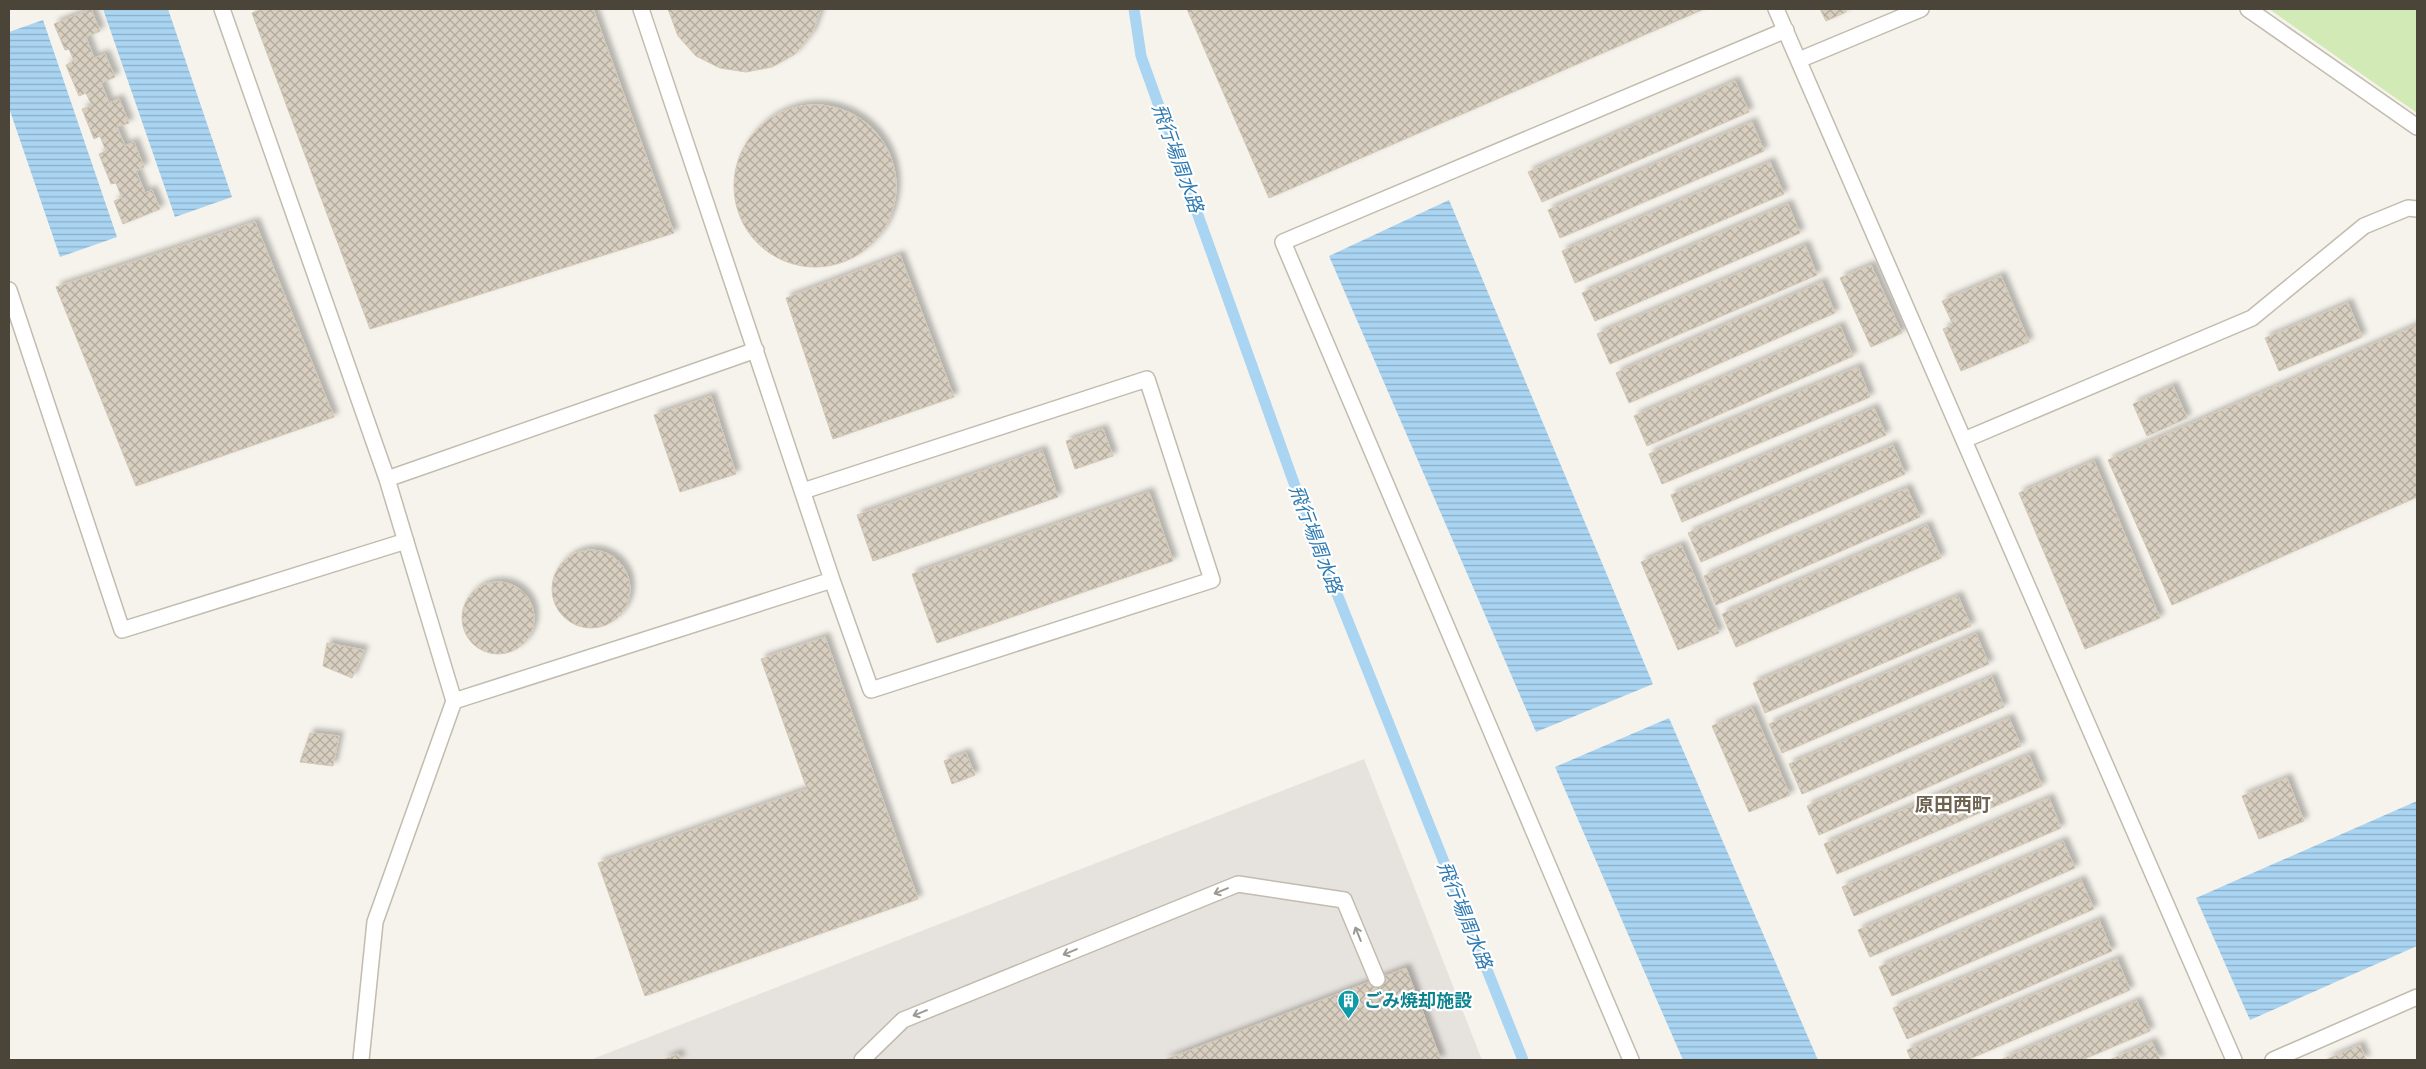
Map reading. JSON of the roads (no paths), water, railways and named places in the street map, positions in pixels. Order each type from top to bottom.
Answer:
[{"type":"lane","points":[[222,9],[387,479],[454,701],[375,922],[361,1060]]},
{"type":"lane","points":[[641,9],[832,580],[871,690],[1212,580],[1147,379],[803,492]]},
{"type":"lane","points":[[1776,9],[2234,1060]]},
{"type":"lane","points":[[1799,60],[1921,9]]},
{"type":"lane","points":[[2248,9],[2417,127]]},
{"type":"lane","points":[[1632,1060],[1282,242],[1786,30]]},
{"type":"lane","points":[[1964,440],[2252,318],[2364,226],[2408,208],[2417,209]]},
{"type":"lane","points":[[9,290],[122,630],[406,541]]},
{"type":"lane","points":[[387,479],[756,350]]},
{"type":"lane","points":[[454,701],[832,580]]},
{"type":"lane","points":[[862,1060],[903,1020],[1238,884],[1344,900],[1377,979]]},
{"type":"lane","points":[[2273,1060],[2417,997]]},
{"type":"water","points":[[103,9],[168,9],[232,197],[175,217]]},
{"type":"water","points":[[43,20],[117,237],[60,257],[9,108],[9,32]]},
{"type":"water","points":[[1449,200],[1653,684],[1536,732],[1329,256]]},
{"type":"water","points":[[1669,718],[1818,1060],[1683,1060],[1555,767]]},
{"type":"water","points":[[2417,801],[2417,946],[2250,1020],[2196,898]]},
{"type":"waterway","name":"飛行場周水路","points":[[1134,9],[1141,56],[1304,511],[1523,1060]]},
{"type":"place","name":"ごみ焼却施設","points":[[1348,1020]]},
{"type":"district","name":"原田西町","points":[[1953,804]]}]
